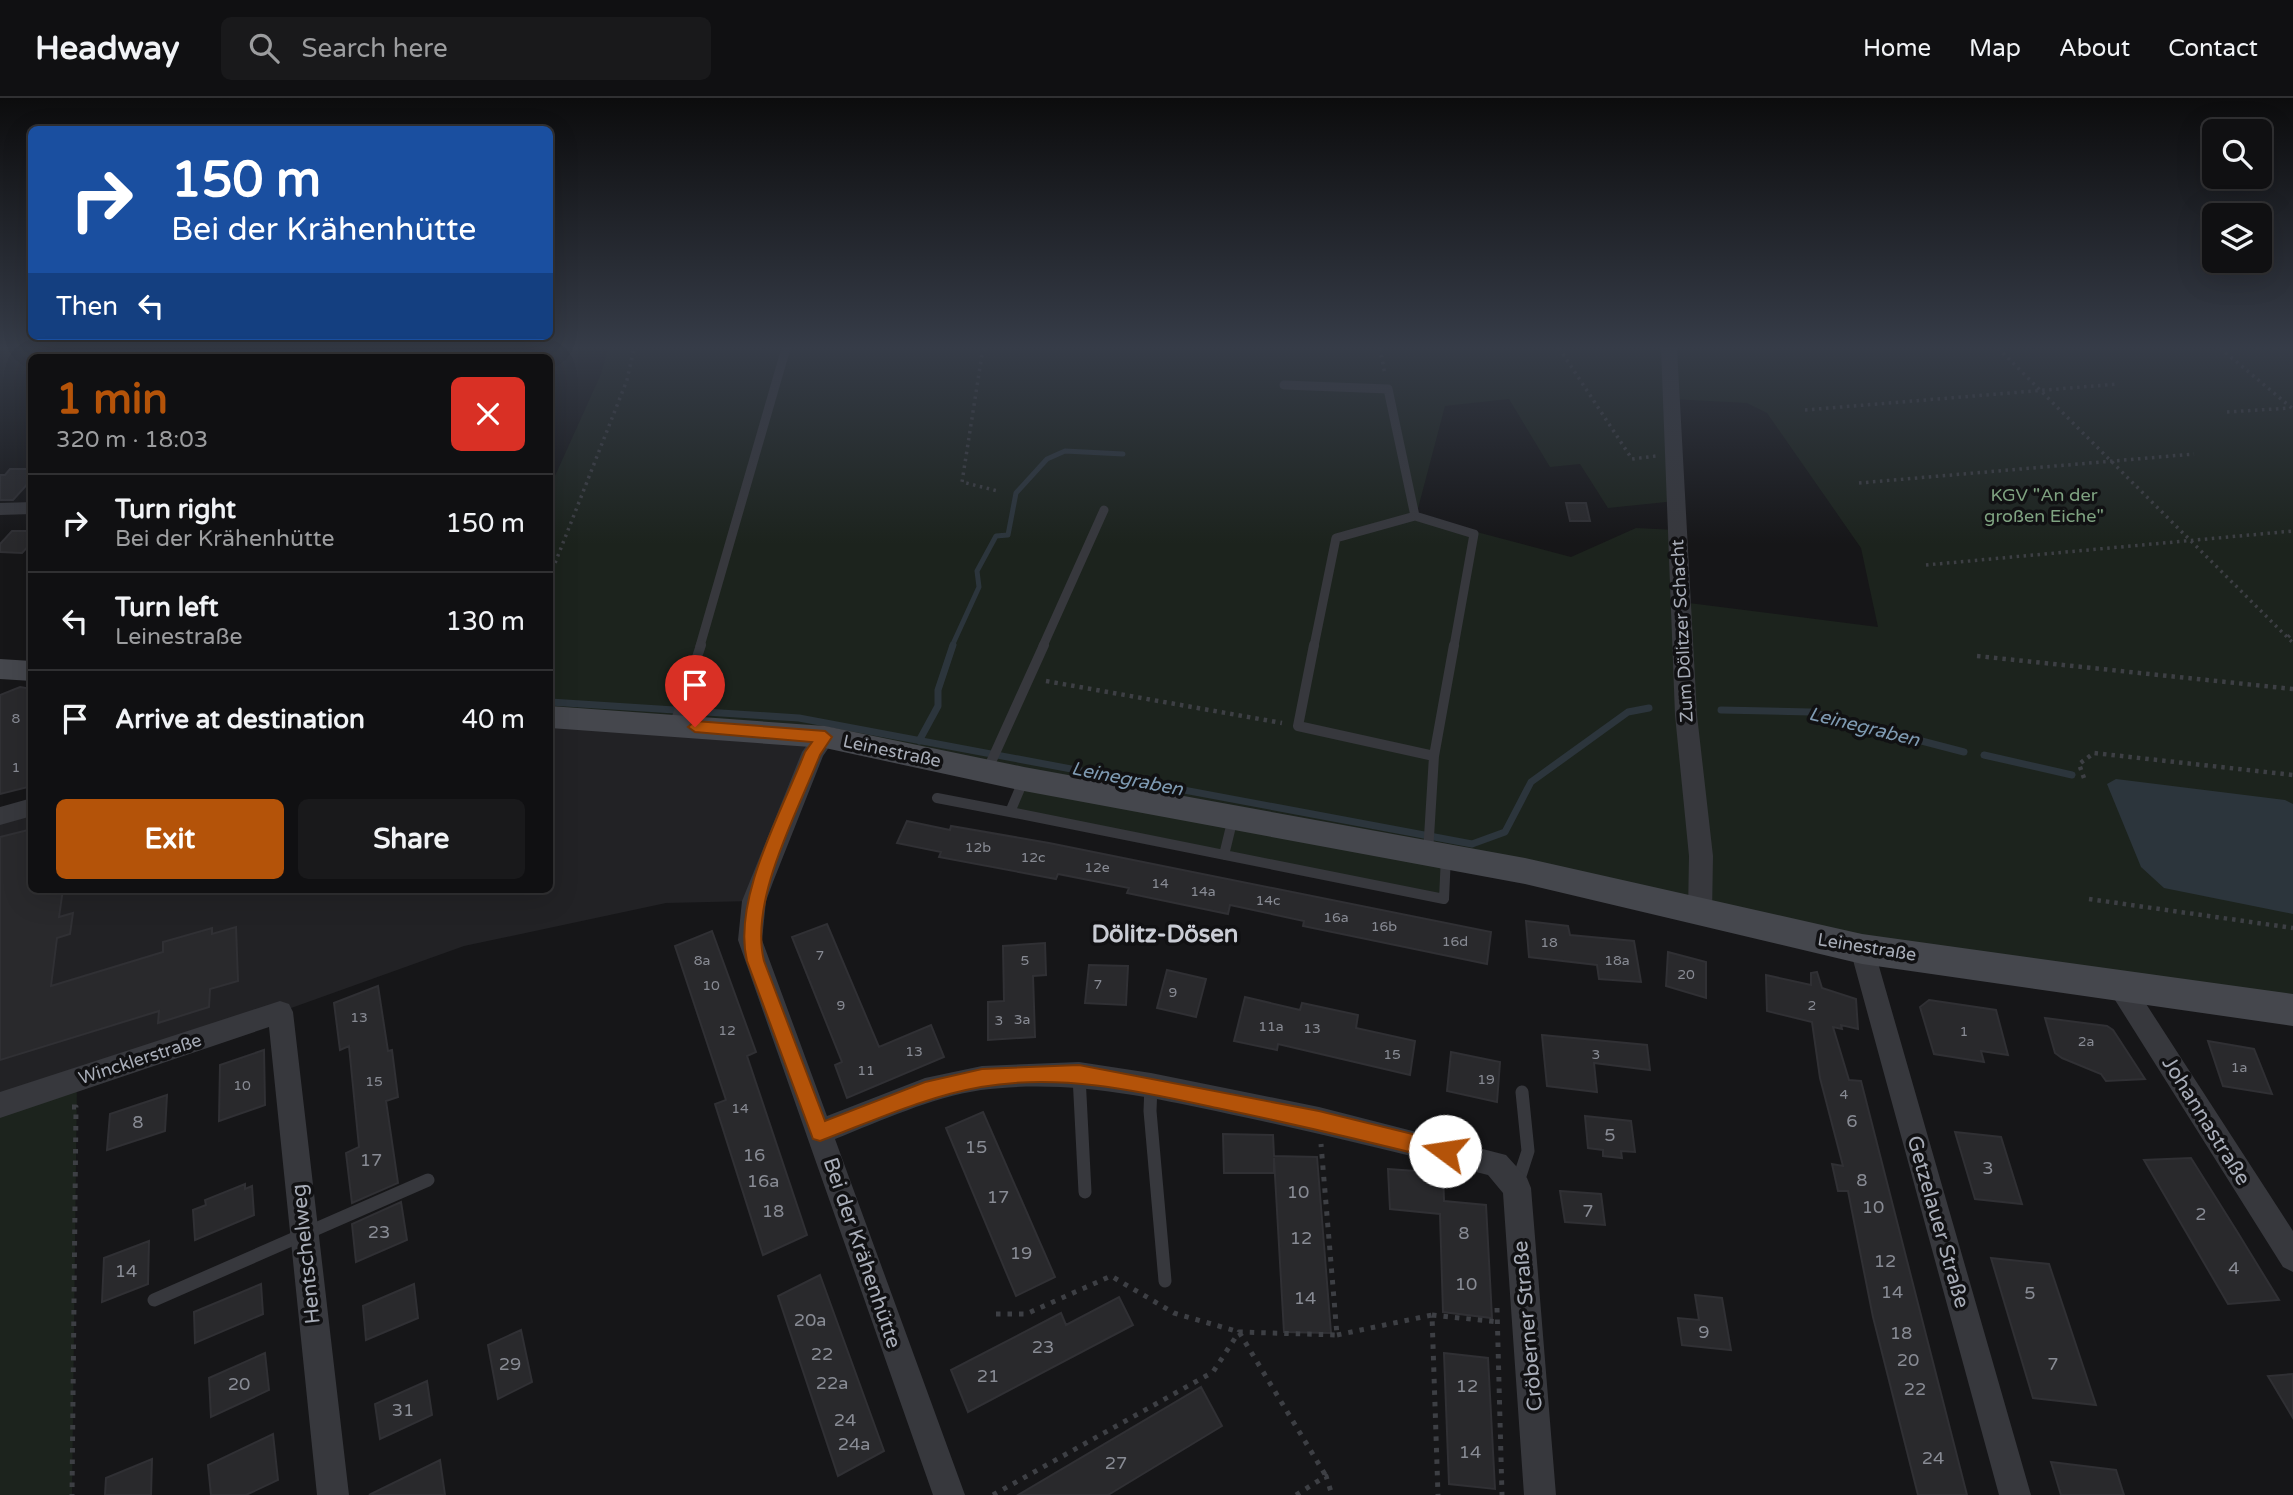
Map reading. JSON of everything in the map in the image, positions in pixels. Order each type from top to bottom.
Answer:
[{"type":"main road","points":[[0,669],[28,671]]},
{"type":"main road","name":"Leinestraße","points":[[553,717],[677,716],[992,762],[1024,779],[1233,818],[1433,845],[1700,913],[1862,948],[2293,1010]]},
{"type":"street","name":"Zum Dölitzer Schacht","points":[[1672,413],[1686,715],[1701,856],[1700,913]]},
{"type":"street","points":[[0,509],[28,508]]},
{"type":"street","name":"Bei der Krähenhütte","points":[[825,737],[813,752],[754,901],[750,940],[755,961],[820,1132],[949,1495]]},
{"type":"street","points":[[0,816],[28,808]]},
{"type":"street","name":"Getzelauer Straße","points":[[1862,948],[2015,1495]]},
{"type":"street","name":"Johannastraße","points":[[2119,984],[2293,1257]]},
{"type":"street","name":"Wincklerstraße","points":[[0,1105],[280,1012]]},
{"type":"street","name":"Hentschelweg","points":[[280,1012],[333,1495]]},
{"type":"street","points":[[820,1132],[925,1090],[982,1078],[1079,1073],[1319,1120],[1496,1164],[1517,1188]]},
{"type":"street","name":"Cröberner Straße","points":[[1517,1188],[1530,1326],[1541,1495]]},
{"type":"lane","points":[[677,716],[767,413]]},
{"type":"lane","points":[[1393,413],[1416,516]]},
{"type":"lane","points":[[992,762],[1104,510]]},
{"type":"lane","points":[[1433,845],[1434,757],[1474,534],[1416,516],[1335,538],[1298,726],[1434,757]]},
{"type":"lane","points":[[1010,812],[1024,779]]},
{"type":"lane","name":"Leinestraße","points":[[937,798],[1444,899],[1433,845]]},
{"type":"lane","points":[[1224,855],[1233,818]]},
{"type":"lane","points":[[1079,1073],[1085,1192]]},
{"type":"lane","points":[[1151,1085],[1150,1111],[1165,1281]]},
{"type":"lane","points":[[1517,1188],[1528,1151],[1522,1092]]},
{"type":"lane","points":[[154,1300],[428,1180]]},
{"type":"path","points":[[553,568],[614,413]]},
{"type":"path","points":[[973,413],[962,482],[998,491]]},
{"type":"path","points":[[1602,413],[1632,459]]},
{"type":"path","points":[[2064,413],[2293,643]]},
{"type":"path","points":[[1859,483],[2194,454]]},
{"type":"path","points":[[1926,565],[2293,531]]},
{"type":"path","points":[[2288,637],[2293,632]]},
{"type":"path","points":[[1977,656],[2293,689]]},
{"type":"path","points":[[1031,678],[1298,726]]},
{"type":"path","points":[[2084,778],[2078,764],[2094,753],[2293,775]]},
{"type":"path","points":[[2089,899],[2293,928]]},
{"type":"path","points":[[72,1495],[76,1107]]},
{"type":"path","points":[[1319,1120],[1337,1335]]},
{"type":"path","points":[[996,1314],[1026,1314],[1111,1276],[1174,1312],[1239,1332],[1337,1335],[1432,1315],[1530,1326]]},
{"type":"path","points":[[1497,1295],[1502,1495]]},
{"type":"path","points":[[1432,1315],[1438,1495]]},
{"type":"path","points":[[1239,1332],[1326,1476],[1332,1495]]},
{"type":"path","points":[[993,1495],[1213,1372],[1239,1332]]},
{"type":"path","points":[[1296,1495],[1326,1476]]},
{"type":"shaded area","points":[[553,717],[825,737],[754,901],[666,903],[464,946],[280,1012],[0,1105],[0,816],[28,808],[28,893],[553,893]]},
{"type":"shaded area","points":[[2116,779],[2285,800],[2293,804],[2293,914],[2164,888],[2141,867],[2107,784]]},
{"type":"green space","name":"KGV \"An der großen Eiche\"","points":[[583,413],[1443,413],[1416,516],[1571,557],[1636,528],[1677,530],[1681,602],[1878,627],[1861,548],[1767,413],[2293,413],[2293,1010],[2119,984],[1447,856],[1444,899],[1010,812],[1024,780],[825,737],[553,717],[553,480]]},
{"type":"green space","points":[[1518,413],[1672,413],[1676,501],[1608,508],[1580,464],[1550,467]]},
{"type":"green space","points":[[77,1080],[72,1495],[0,1495],[0,1105]]},
{"type":"building","points":[[10,469],[28,469],[28,483],[13,500],[0,500],[0,475],[5,475]]},
{"type":"building","points":[[1566,503],[1586,503],[1590,521],[1570,521]]},
{"type":"building","points":[[12,531],[28,531],[28,546],[22,553],[0,552],[0,544]]},
{"type":"building","points":[[20,687],[28,688],[28,787],[0,794],[0,695]]},
{"type":"building","points":[[907,821],[950,830],[951,826],[1049,843],[1491,932],[1487,964],[1303,926],[1304,921],[1230,905],[1228,914],[1127,893],[1129,888],[1058,874],[1056,879],[939,857],[941,852],[897,843]]},
{"type":"building","points":[[28,830],[28,893],[62,893],[59,917],[73,913],[70,934],[57,938],[51,986],[163,952],[163,942],[212,928],[212,934],[236,927],[238,981],[210,989],[209,1007],[158,1023],[159,1011],[0,1060],[0,837]]},
{"type":"building","points":[[1526,921],[1568,926],[1570,935],[1634,941],[1641,982],[1599,979],[1597,965],[1529,957]]},
{"type":"building","points":[[827,924],[879,1047],[931,1025],[944,1057],[847,1098],[835,1065],[842,1062],[792,937]]},
{"type":"building","points":[[712,931],[756,1052],[747,1056],[807,1235],[763,1255],[715,1104],[726,1100],[675,946]]},
{"type":"building","points":[[1045,943],[1046,975],[1033,976],[1035,1037],[988,1040],[988,1002],[1004,1001],[1003,946]]},
{"type":"building","points":[[1668,952],[1706,962],[1706,998],[1666,986]]},
{"type":"building","points":[[1089,965],[1128,966],[1126,1005],[1085,1003]]},
{"type":"building","points":[[1167,970],[1206,979],[1196,1017],[1157,1008]]},
{"type":"building","points":[[1817,972],[1822,988],[1856,999],[1858,1029],[1841,1025],[1842,1029],[1833,1027],[1849,1080],[1861,1081],[1967,1495],[1918,1495],[1873,1317],[1848,1191],[1838,1191],[1832,1164],[1843,1166],[1820,1078],[1812,1022],[1767,1011],[1766,975],[1811,985],[1811,973]]},
{"type":"building","points":[[378,986],[388,1051],[392,1050],[398,1097],[386,1101],[398,1183],[352,1203],[346,1153],[359,1147],[349,1046],[340,1050],[334,1003]]},
{"type":"building","points":[[1245,997],[1300,1010],[1302,1003],[1358,1015],[1356,1028],[1415,1041],[1410,1075],[1278,1044],[1277,1050],[1234,1041]]},
{"type":"building","points":[[1929,1000],[1996,1010],[2008,1055],[1981,1051],[1984,1062],[1934,1054],[1920,1007]]},
{"type":"building","points":[[2045,1018],[2107,1026],[2113,1030],[2145,1079],[2106,1081],[2101,1074],[2062,1058],[2055,1053]]},
{"type":"building","points":[[1542,1035],[1647,1045],[1650,1070],[1594,1063],[1597,1092],[1547,1086]]},
{"type":"building","points":[[2208,1041],[2254,1049],[2272,1094],[2223,1086]]},
{"type":"building","points":[[264,1050],[265,1105],[219,1121],[220,1065]]},
{"type":"building","points":[[1451,1052],[1500,1062],[1497,1102],[1447,1091]]},
{"type":"building","points":[[167,1095],[165,1131],[107,1150],[110,1114]]},
{"type":"building","points":[[983,1112],[1055,1277],[1016,1296],[946,1128]]},
{"type":"building","points":[[1585,1116],[1631,1121],[1635,1152],[1621,1151],[1622,1158],[1603,1156],[1603,1150],[1588,1148]]},
{"type":"building","points":[[1955,1132],[2001,1137],[2022,1204],[1975,1199]]},
{"type":"building","points":[[1223,1134],[1273,1135],[1274,1156],[1317,1157],[1331,1333],[1284,1332],[1274,1158],[1274,1173],[1224,1173]]},
{"type":"building","points":[[2191,1158],[2279,1300],[2228,1304],[2144,1160]]},
{"type":"building","points":[[1388,1169],[1443,1173],[1444,1201],[1486,1205],[1492,1318],[1443,1312],[1440,1214],[1390,1209]]},
{"type":"building","points":[[245,1184],[245,1189],[252,1186],[254,1215],[195,1240],[193,1210],[206,1205],[205,1200]]},
{"type":"building","points":[[1560,1191],[1601,1194],[1605,1225],[1565,1222]]},
{"type":"building","points":[[401,1202],[407,1240],[356,1262],[352,1224]]},
{"type":"building","points":[[149,1241],[148,1284],[102,1302],[104,1258]]},
{"type":"building","points":[[1991,1258],[2049,1264],[2096,1405],[2033,1398]]},
{"type":"building","points":[[820,1275],[884,1451],[838,1476],[778,1296]]},
{"type":"building","points":[[261,1284],[263,1314],[195,1343],[194,1312]]},
{"type":"building","points":[[414,1284],[418,1318],[366,1340],[363,1306]]},
{"type":"building","points":[[1695,1295],[1722,1298],[1731,1350],[1682,1345],[1678,1318],[1699,1320]]},
{"type":"building","points":[[1119,1297],[1133,1325],[968,1412],[951,1370],[1061,1313],[1066,1325]]},
{"type":"building","points":[[521,1330],[532,1382],[498,1399],[488,1345]]},
{"type":"building","points":[[265,1353],[269,1390],[211,1417],[209,1378]]},
{"type":"building","points":[[1444,1353],[1488,1358],[1495,1489],[1449,1484]]},
{"type":"building","points":[[2293,1374],[2293,1418],[2268,1376]]},
{"type":"building","points":[[427,1381],[432,1415],[380,1439],[375,1404]]},
{"type":"building","points":[[1201,1387],[1222,1426],[1108,1495],[1018,1495]]},
{"type":"building","points":[[273,1434],[278,1480],[246,1495],[211,1495],[208,1465]]},
{"type":"building","points":[[152,1459],[151,1495],[105,1495],[106,1478]]},
{"type":"building","points":[[440,1460],[445,1495],[369,1495]]},
{"type":"building","points":[[2051,1462],[2116,1470],[2124,1495],[2061,1495]]},
{"type":"waterway","points":[[952,646],[979,587],[977,571],[996,536],[1008,535],[1016,493],[1047,459],[1065,451],[1123,454]]},
{"type":"waterway","points":[[919,741],[938,706],[938,690],[953,645]]},
{"type":"waterway","name":"Leinegraben","points":[[553,702],[799,718],[919,741]]},
{"type":"waterway","name":"Leinegraben","points":[[919,741],[1472,844],[1505,832],[1531,782],[1628,712],[1649,708]]},
{"type":"waterway","name":"Leinegraben","points":[[1721,710],[1810,712],[1964,752]]},
{"type":"waterway","name":"Leinegraben","points":[[1984,755],[2072,775]]},
{"type":"district","name":"Dölitz-Dösen","points":[[1165,934]]},
{"type":"route","points":[[695,727],[825,737],[813,752],[754,901],[750,940],[755,961],[820,1132],[925,1090],[982,1078],[1079,1073],[1319,1120],[1445,1151]]}]
